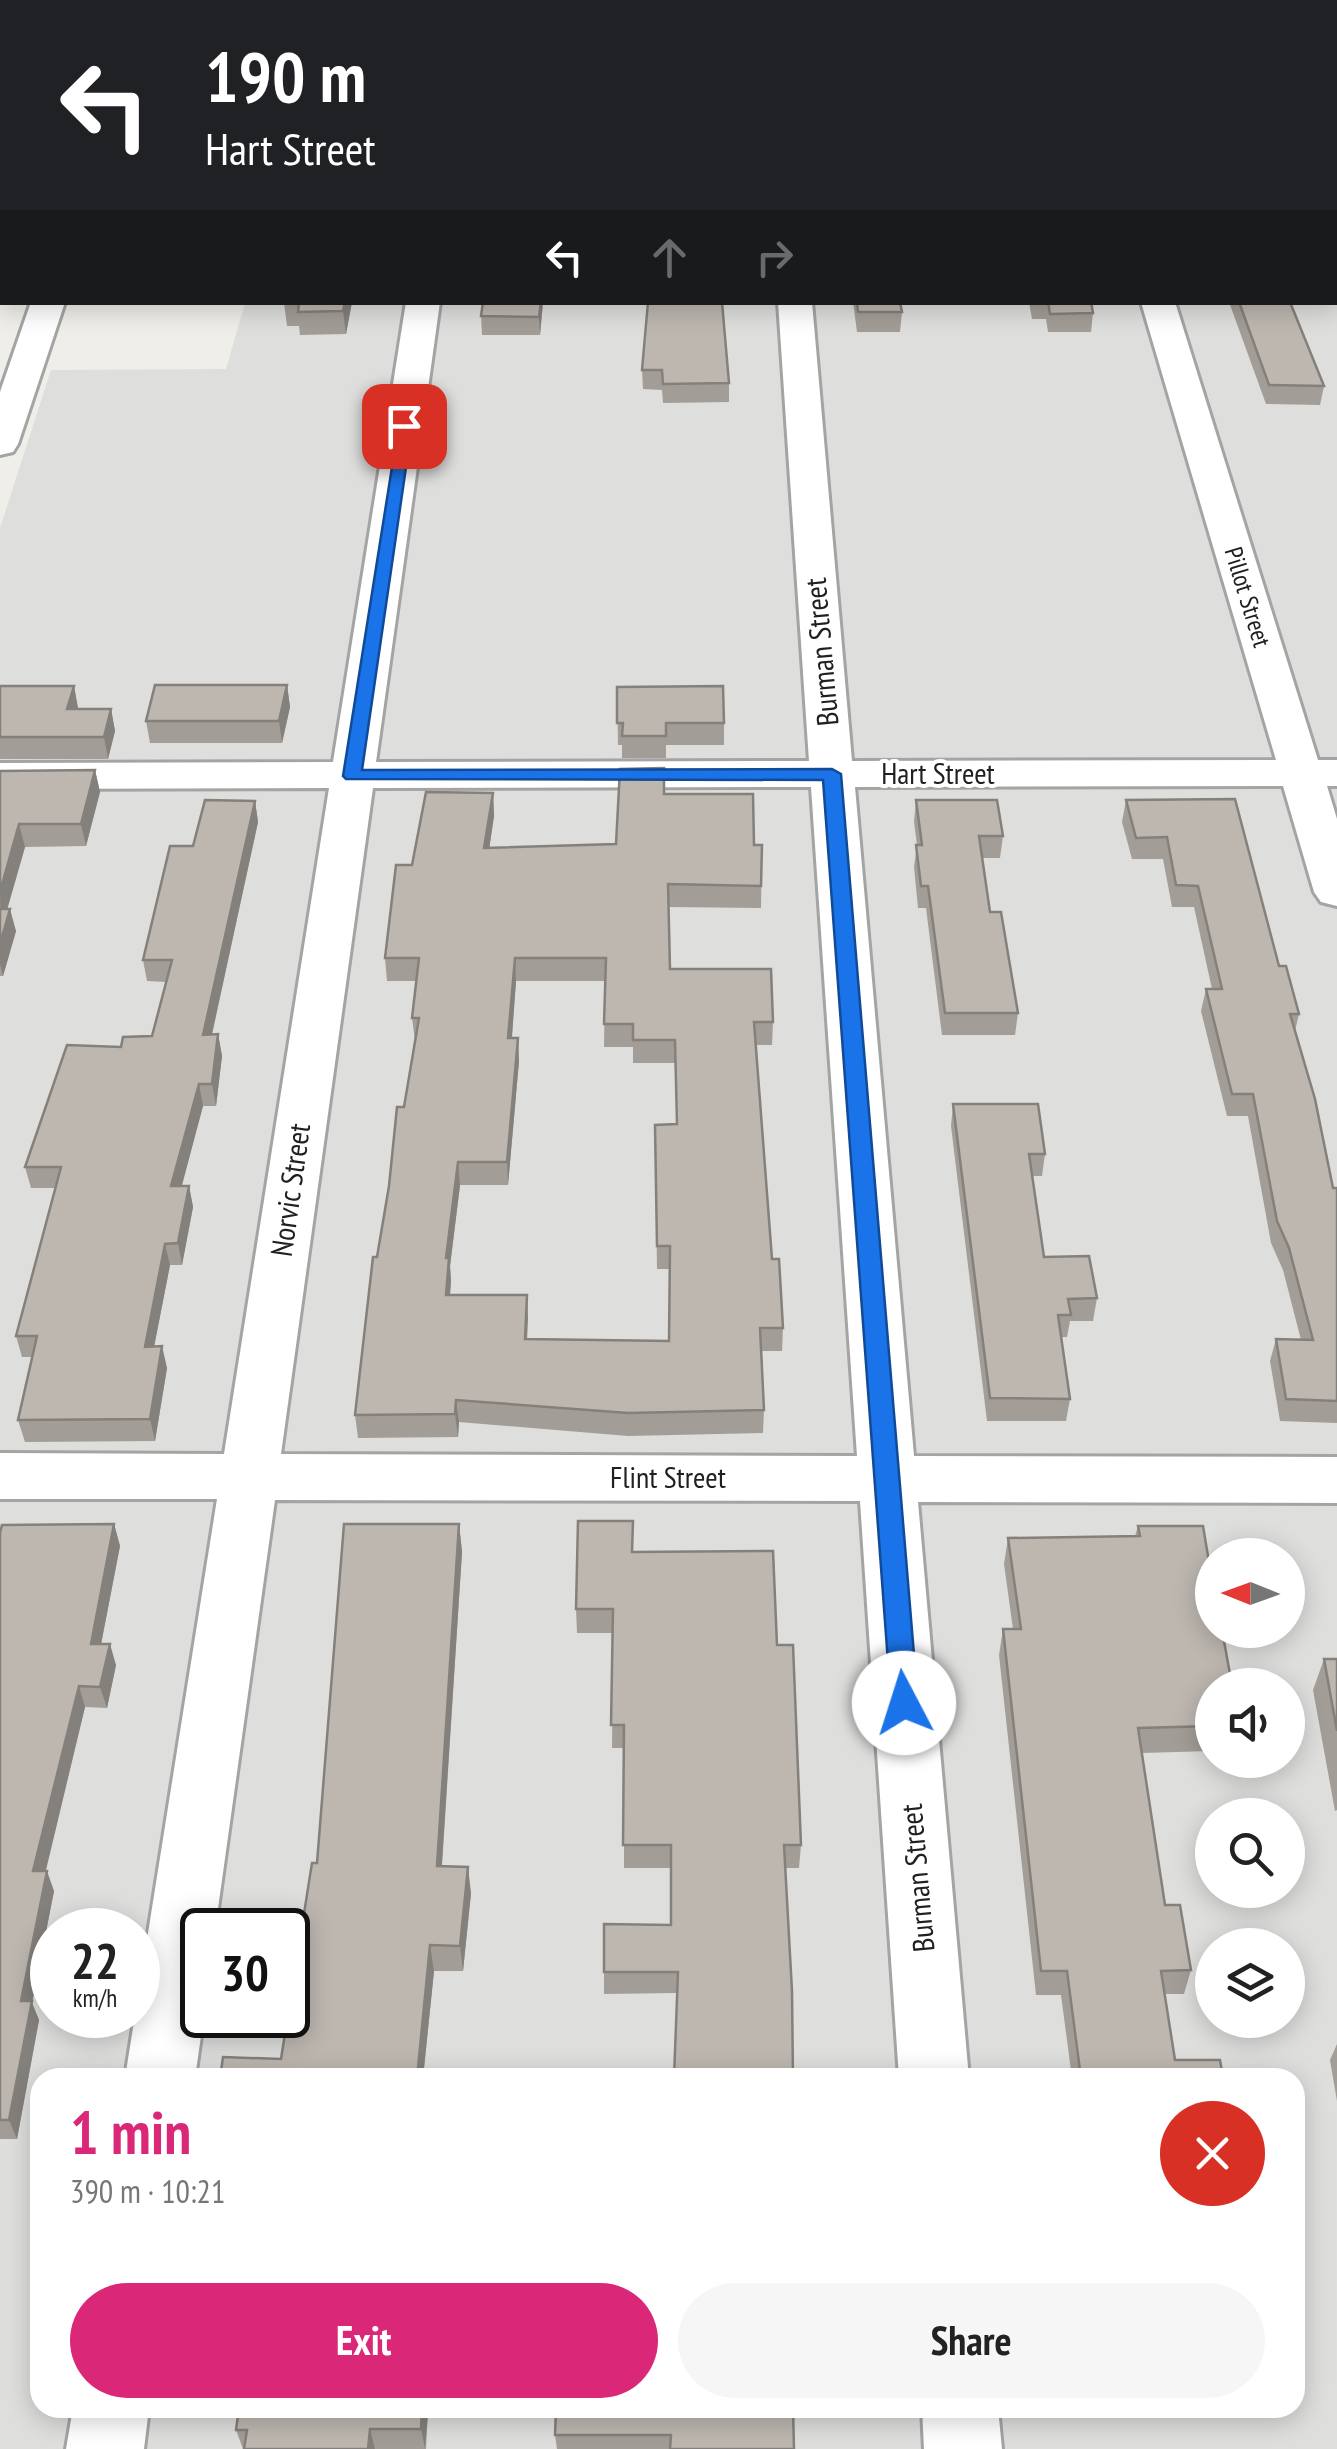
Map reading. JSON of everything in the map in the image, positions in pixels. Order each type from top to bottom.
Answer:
[{"type":"street","points":[[0,444],[17,348],[46,305]]},
{"type":"street","name":"Norvic Street","points":[[161,2068],[423,305]]},
{"type":"street","name":"Burman Street","points":[[794,305],[933,2068]]},
{"type":"street","name":"Pillot Street","points":[[1159,305],[1319,773],[1337,892]]},
{"type":"street","name":"Hart Street","points":[[0,776],[1319,773]]},
{"type":"street","name":"Flint Street","points":[[0,1476],[1337,1480]]},
{"type":"street","points":[[105,2449],[110,2418]]},
{"type":"street","points":[[961,2418],[964,2449]]},
{"type":"shaded area","points":[[244,305],[1337,305],[1337,2449],[0,2449],[0,528],[51,370],[226,369]]},
{"type":"building","points":[[299,305],[344,305],[343,311],[298,312]]},
{"type":"building","points":[[483,305],[541,305],[539,317],[481,316]]},
{"type":"building","points":[[648,305],[722,305],[729,383],[663,384],[662,370],[642,370]]},
{"type":"building","points":[[857,305],[901,305],[902,312],[858,312]]},
{"type":"building","points":[[1048,305],[1092,305],[1093,313],[1050,314]]},
{"type":"building","points":[[1240,305],[1291,305],[1324,386],[1269,385]]},
{"type":"building","points":[[155,685],[287,685],[279,721],[146,721]]},
{"type":"building","points":[[0,686],[74,686],[67,709],[111,709],[104,737],[0,737]]},
{"type":"building","points":[[723,686],[724,723],[666,723],[666,736],[622,736],[623,723],[617,723],[617,687]]},
{"type":"building","points":[[664,768],[664,794],[753,794],[754,845],[762,845],[761,886],[668,884],[670,969],[771,969],[773,1022],[754,1022],[772,1259],[779,1259],[783,1328],[760,1328],[764,1410],[628,1413],[456,1400],[455,1414],[355,1415],[373,1257],[377,1257],[389,1186],[397,1107],[404,1107],[419,1018],[412,1018],[419,958],[385,958],[396,865],[412,865],[426,792],[493,793],[484,848],[616,844],[620,769]],"holes":[[[515,958],[606,958],[604,1024],[633,1024],[633,1040],[675,1040],[677,1124],[655,1125],[657,1246],[670,1246],[669,1341],[525,1339],[527,1295],[446,1295],[446,1258],[458,1162],[507,1162],[518,1038],[508,1038]]]},
{"type":"building","points":[[95,770],[81,824],[19,824],[0,892],[0,771]]},
{"type":"building","points":[[1235,799],[1279,966],[1286,966],[1299,1014],[1290,1014],[1315,1099],[1333,1188],[1337,1188],[1337,1401],[1286,1399],[1276,1339],[1313,1340],[1289,1248],[1277,1221],[1253,1094],[1232,1094],[1206,989],[1222,989],[1198,886],[1176,885],[1167,837],[1136,838],[1126,800]]},
{"type":"building","points":[[205,800],[255,801],[203,1035],[218,1034],[212,1084],[199,1084],[171,1186],[189,1186],[178,1243],[165,1244],[145,1347],[162,1346],[150,1419],[18,1420],[37,1336],[16,1336],[61,1167],[25,1167],[67,1045],[121,1047],[123,1037],[152,1036],[172,960],[143,960],[170,846],[193,846]]},
{"type":"building","points":[[916,800],[997,800],[1003,836],[979,836],[990,912],[1001,912],[1018,1013],[945,1013],[928,886],[921,886],[916,845],[922,845]]},
{"type":"building","points":[[0,909],[10,909],[0,944]]},
{"type":"building","points":[[953,1104],[1038,1104],[1045,1154],[1029,1154],[1044,1257],[1089,1256],[1097,1298],[1068,1299],[1071,1315],[1058,1315],[1070,1399],[990,1398]]},
{"type":"building","points":[[578,1521],[633,1521],[632,1552],[773,1551],[777,1645],[793,1645],[801,1845],[784,1845],[793,2068],[674,2068],[678,1972],[604,1972],[604,1924],[671,1925],[671,1845],[623,1845],[624,1725],[611,1725],[613,1609],[576,1609]]},
{"type":"building","points":[[114,1524],[91,1644],[110,1644],[100,1687],[79,1686],[33,1871],[47,1871],[40,1908],[30,1908],[30,1956],[21,2001],[30,2001],[30,2011],[9,2120],[0,2120],[2,1525]]},
{"type":"building","points":[[344,1524],[459,1524],[437,1866],[468,1867],[460,1946],[430,1945],[418,2068],[221,2068],[223,2057],[281,2059],[284,2038],[310,2038],[310,1908],[305,1908],[312,1863],[317,1863]]},
{"type":"building","points":[[1138,1526],[1203,1526],[1205,1538],[1195,1538],[1195,1648],[1225,1648],[1229,1668],[1195,1668],[1195,1726],[1138,1728],[1165,1905],[1180,1905],[1191,1970],[1161,1971],[1175,2060],[1220,2060],[1221,2068],[1080,2068],[1067,1971],[1041,1971],[1003,1629],[1021,1629],[1008,1538],[1140,1536]]},
{"type":"building","points":[[1324,1659],[1337,1659],[1337,1731]]},
{"type":"building","points":[[238,2418],[422,2418],[421,2429],[370,2429],[368,2449],[244,2449],[247,2430],[236,2430]]},
{"type":"building","points":[[556,2418],[793,2418],[794,2449],[670,2449],[671,2435],[555,2435]]},
{"type":"route","points":[[404,426],[352,776],[832,774],[904,1703]]}]
